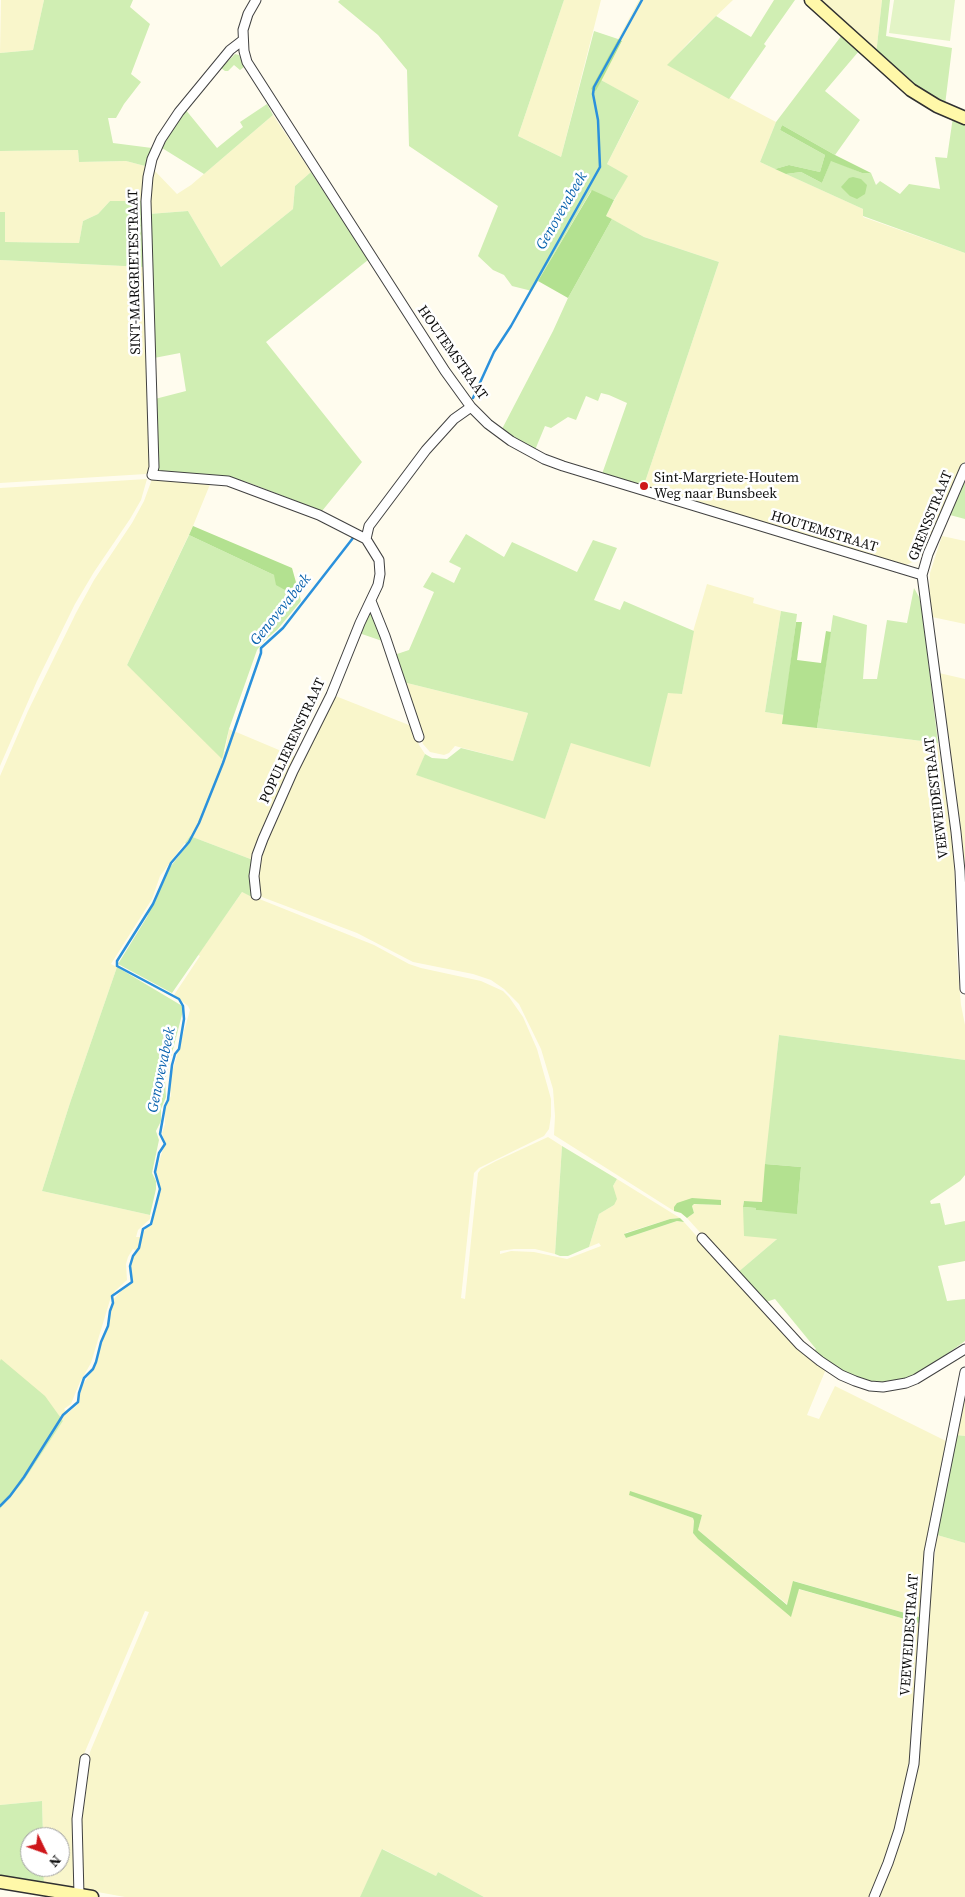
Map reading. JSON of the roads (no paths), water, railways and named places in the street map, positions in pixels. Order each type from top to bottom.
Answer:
[{"type":"street","name":"HOUTEMSTRAAT","points":[[256,0],[245,23],[243,40],[247,62],[445,371],[471,407],[488,424],[511,441],[563,466],[922,575]]},
{"type":"street","points":[[811,0],[911,90],[936,106],[965,118]]},
{"type":"street","name":"SINT-MARGRIETESTRAAT","points":[[243,40],[230,50],[179,112],[161,139],[152,159],[148,177],[146,201],[154,467],[152,475],[228,481],[319,515],[366,539]]},
{"type":"street","points":[[366,539],[369,526],[426,450],[454,419],[471,407]]},
{"type":"street","name":"GRENSSTRAAT","points":[[922,575],[928,554],[965,468]]},
{"type":"street","name":"POPULIERENSTRAAT","points":[[256,895],[254,876],[262,839],[331,695],[360,623],[378,585],[380,574],[379,560],[366,539]]},
{"type":"street","name":"VEEWEIDESTRAAT","points":[[922,575],[956,832],[960,871],[965,990]]},
{"type":"street","points":[[371,601],[419,737]]},
{"type":"street","points":[[702,1238],[800,1345],[841,1375],[870,1386],[883,1387],[906,1383],[916,1380],[965,1349]]},
{"type":"street","name":"VEEWEIDESTRAAT","points":[[874,1897],[899,1830],[914,1764],[930,1552],[965,1372]]},
{"type":"street","points":[[0,1882],[85,1896],[77,1819],[85,1760]]},
{"type":"waterway","name":"Genovevabeek","points":[[473,398],[494,352],[511,326],[600,167],[598,120],[593,94],[594,87],[642,0]]},
{"type":"waterway","name":"Genovevabeek","points":[[0,1506],[24,1477],[63,1415],[78,1402],[84,1378],[93,1369],[108,1326],[113,1303],[112,1296],[132,1282],[130,1266],[133,1256],[139,1248],[143,1229],[151,1224],[160,1189],[155,1172],[159,1153],[165,1144],[160,1134],[165,1106],[168,1100],[172,1065],[175,1054],[179,1049],[184,1019],[183,1006],[179,999],[117,966],[117,961],[153,904],[171,863],[189,842],[199,823],[223,763],[261,653],[261,648],[283,628],[353,538]]},
{"type":"place","name":"Sint-Margriete-Houtem Weg naar Bunsbeek","points":[[644,486]]}]
